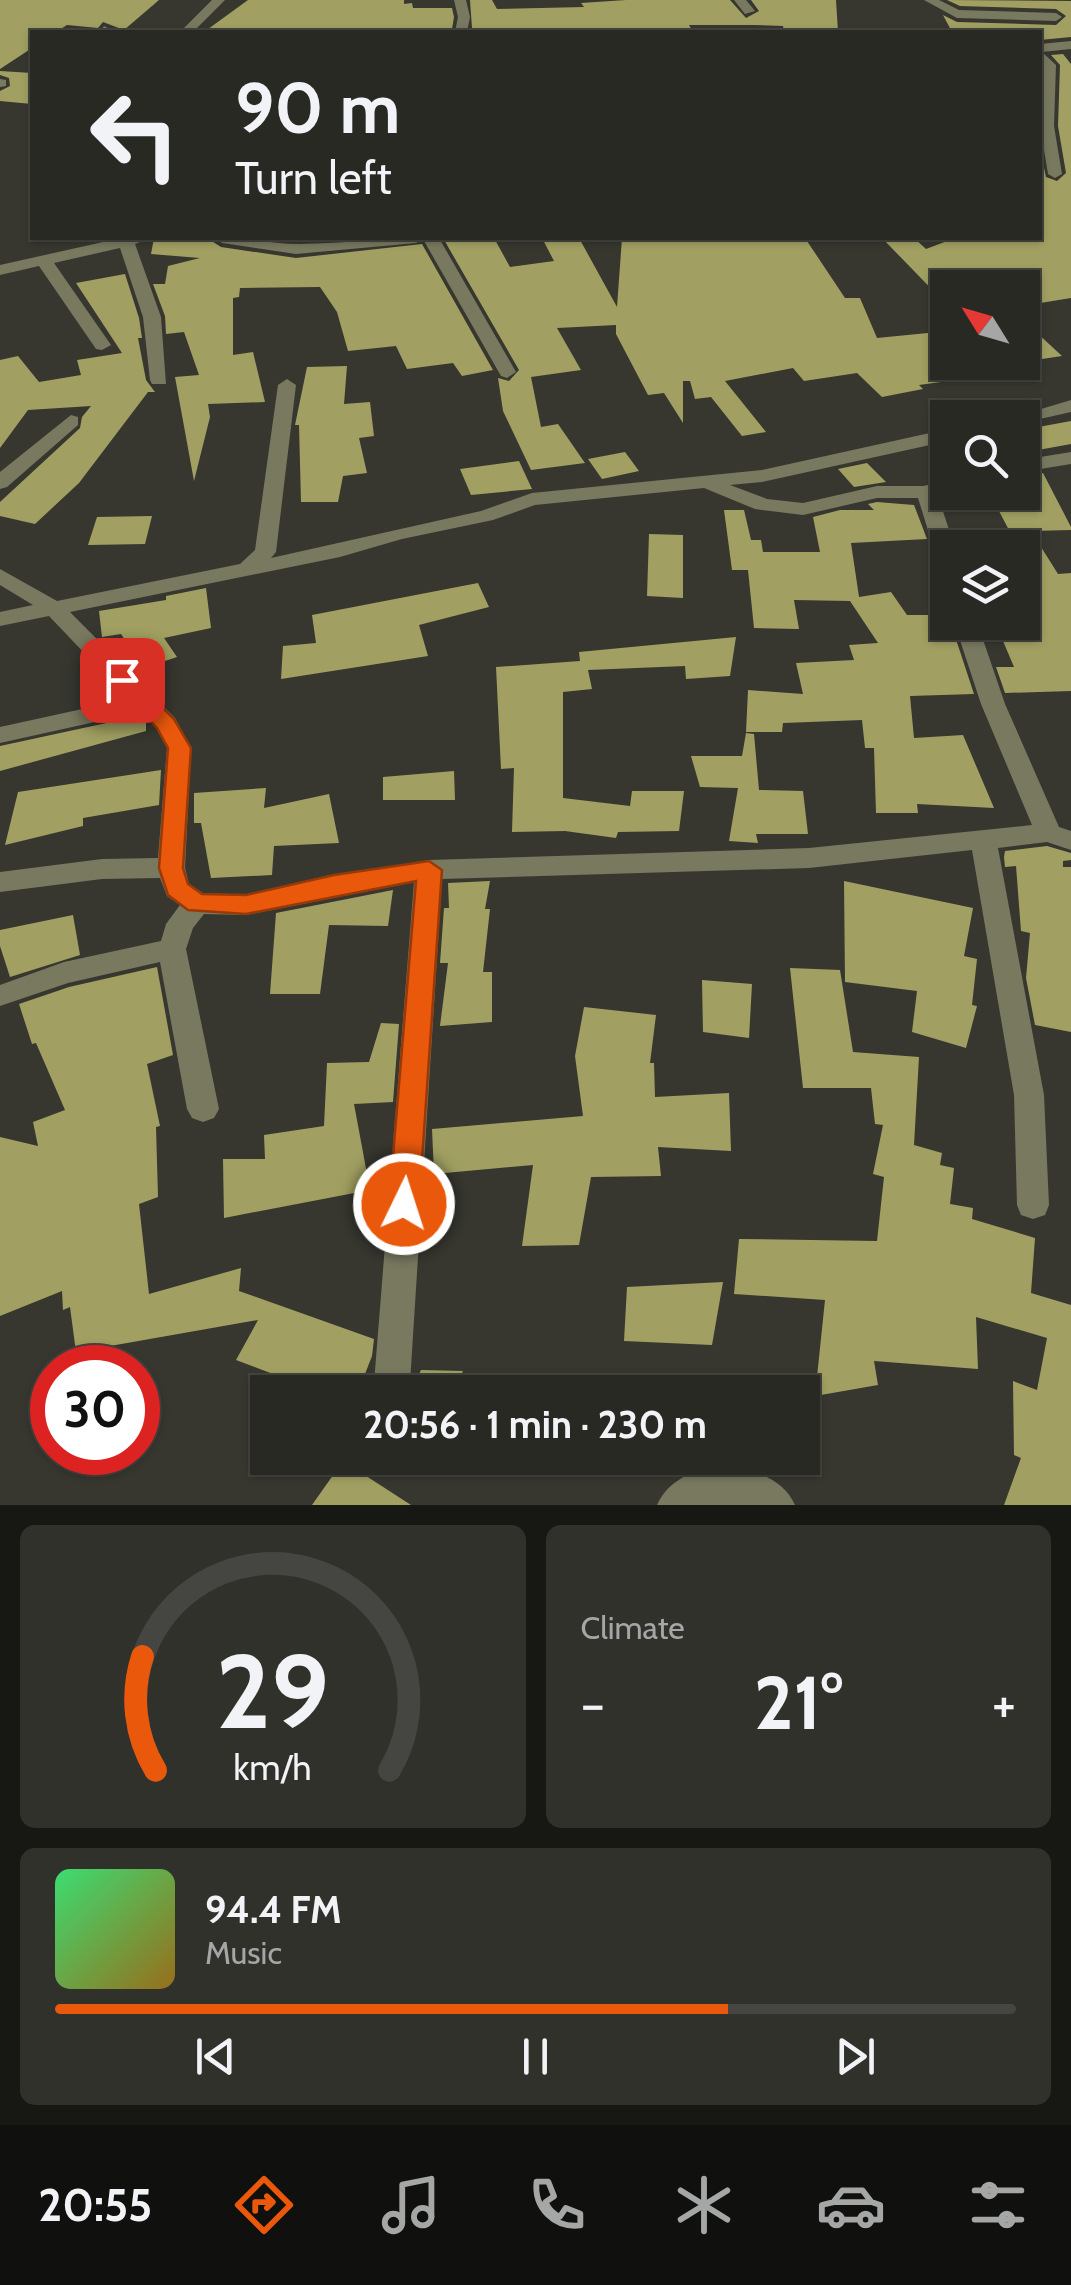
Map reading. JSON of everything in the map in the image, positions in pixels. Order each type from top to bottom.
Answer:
[{"type":"street","points":[[188,30],[219,0]]},
{"type":"street","points":[[460,0],[464,17],[461,30]]},
{"type":"street","points":[[930,0],[958,14],[1056,17]]},
{"type":"street","points":[[1042,51],[1071,45]]},
{"type":"street","points":[[1042,54],[1050,64],[1047,126],[1056,174]]},
{"type":"street","points":[[0,270],[134,240],[152,317],[159,380]]},
{"type":"street","points":[[235,240],[296,249],[394,240]]},
{"type":"street","points":[[432,240],[507,372]]},
{"type":"street","points":[[44,261],[102,345]]},
{"type":"street","points":[[250,567],[265,552],[286,386]]},
{"type":"street","points":[[1040,413],[1071,406]]},
{"type":"street","points":[[0,483],[71,420]]},
{"type":"street","points":[[0,620],[340,551],[398,533],[486,516],[532,499],[664,484],[712,484],[930,439]]},
{"type":"street","points":[[1040,463],[1071,458]]},
{"type":"street","points":[[712,484],[744,500],[776,508],[817,508],[884,491],[930,491]]},
{"type":"street","points":[[0,576],[55,609],[166,724],[179,748],[171,868],[176,889],[196,904],[246,905],[334,884],[429,870],[810,858],[983,840],[1060,837],[993,704],[970,640]]},
{"type":"street","points":[[0,734],[145,703]]},
{"type":"street","points":[[983,840],[1029,1095],[1033,1206]]},
{"type":"street","points":[[0,882],[102,869],[171,868]]},
{"type":"street","points":[[393,1375],[429,870]]},
{"type":"street","points":[[196,904],[180,924],[172,948],[203,1109]]},
{"type":"street","points":[[4,996],[64,974],[172,948]]},
{"type":"street","points":[[676,1505],[710,1486],[733,1482],[757,1490],[776,1505]]},
{"type":"building","points":[[0,0],[159,0],[124,30],[103,22],[98,28],[67,25],[59,30],[30,30],[30,49],[0,69]]},
{"type":"building","points":[[248,0],[404,0],[404,4],[412,3],[413,8],[452,8],[454,17],[452,29],[436,30],[207,30]]},
{"type":"building","points":[[470,0],[492,0],[497,9],[584,7],[581,3],[626,0],[730,0],[746,18],[759,11],[751,0],[836,0],[838,30],[689,25],[692,30],[472,28]]},
{"type":"building","points":[[947,0],[1071,1],[1071,37],[1042,40],[1042,30],[951,30],[943,15],[957,22],[1056,25],[1066,16],[1056,9],[960,6]]},
{"type":"building","points":[[1063,54],[1071,64],[1071,298],[1040,303],[1040,270],[930,270],[930,287],[884,240],[916,240],[926,249],[950,240],[1042,240],[1042,158],[1046,177],[1057,181],[1066,173],[1058,126],[1060,65],[1051,55]]},
{"type":"building","points":[[0,71],[30,73],[30,104],[0,101],[0,91],[10,86],[9,78],[0,75]]},
{"type":"building","points":[[154,240],[210,240],[221,247],[296,258],[422,244],[493,370],[462,376],[453,363],[407,369],[396,346],[348,351],[337,312],[320,287],[240,288],[239,297],[233,298],[233,355],[253,352],[265,402],[208,404],[210,417],[194,481],[175,377],[199,375],[184,332],[166,334],[165,316],[153,284],[165,284],[168,266],[200,258],[151,254]]},
{"type":"building","points":[[444,240],[495,240],[510,267],[554,261],[543,240],[580,240],[617,307],[622,240],[806,240],[845,298],[860,298],[877,338],[930,333],[930,380],[948,380],[882,397],[857,373],[804,381],[793,368],[725,381],[766,432],[742,436],[711,397],[695,399],[690,381],[683,381],[683,423],[664,393],[648,395],[616,334],[616,325],[557,328],[581,370],[531,377],[541,427],[558,424],[585,463],[531,470],[503,411],[498,378],[509,381],[519,370]]},
{"type":"building","points":[[125,274],[139,318],[142,338],[138,338],[146,380],[155,392],[148,392],[79,483],[35,524],[0,516],[0,502],[80,428],[82,417],[91,406],[28,410],[0,448],[0,360],[18,356],[39,382],[81,375],[77,360],[122,353],[76,283]]},
{"type":"building","points":[[1040,336],[1062,356],[1040,359]]},
{"type":"building","points":[[347,366],[344,404],[370,402],[374,436],[359,438],[367,473],[343,476],[338,502],[301,502],[299,425],[295,425],[307,367]]},
{"type":"building","points":[[1071,421],[1071,444],[1040,450],[1040,427]]},
{"type":"building","points":[[625,452],[639,471],[602,479],[588,459]]},
{"type":"building","points":[[519,461],[532,489],[471,495],[460,469]]},
{"type":"building","points":[[867,463],[886,482],[854,487],[838,469]]},
{"type":"building","points":[[1040,473],[1071,530],[1009,530],[998,510],[1040,510]]},
{"type":"building","points":[[868,504],[914,505],[927,539],[851,543],[859,597],[891,592],[907,615],[930,615],[930,640],[956,640],[974,694],[910,696],[914,738],[963,735],[994,808],[917,804],[918,813],[876,813],[874,748],[865,748],[862,720],[783,723],[782,732],[746,732],[748,690],[803,694],[796,663],[854,660],[849,645],[878,643],[850,601],[794,600],[799,629],[754,628],[748,570],[732,570],[724,510],[744,510],[751,540],[761,540],[763,552],[820,552],[813,517],[840,510],[874,510]]},
{"type":"building","points":[[152,516],[145,544],[88,545],[97,517]]},
{"type":"building","points":[[649,534],[683,535],[683,598],[647,596]]},
{"type":"building","points":[[1040,545],[1058,574],[1071,573],[1071,691],[1005,693],[996,667],[1014,667],[1003,640],[1040,640]]},
{"type":"building","points":[[478,583],[489,607],[419,625],[428,656],[281,679],[283,646],[316,643],[312,615]]},
{"type":"building","points":[[206,588],[211,628],[164,638],[177,657],[144,668],[121,634],[102,637],[99,611],[166,600],[166,596]]},
{"type":"building","points":[[736,637],[730,676],[686,679],[685,666],[588,670],[592,689],[563,692],[563,798],[630,806],[632,791],[684,791],[679,831],[618,832],[616,838],[565,831],[512,832],[514,768],[501,769],[496,667],[580,661],[579,652]]},
{"type":"building","points":[[139,716],[146,723],[146,731],[0,771],[0,746]]},
{"type":"building","points":[[746,733],[754,734],[759,790],[803,791],[808,834],[756,834],[758,843],[729,841],[738,788],[700,787],[691,756],[742,756]]},
{"type":"building","points":[[161,770],[159,805],[83,818],[83,826],[5,845],[18,792]]},
{"type":"building","points":[[454,771],[455,800],[383,800],[383,777]]},
{"type":"building","points":[[266,788],[264,808],[329,794],[339,843],[274,846],[272,875],[211,878],[201,823],[194,823],[194,793]]},
{"type":"building","points":[[1047,846],[1071,853],[1071,860],[1063,861],[1063,867],[1071,867],[1071,1032],[1035,1025],[1026,978],[1030,933],[1021,931],[1016,866],[1005,867],[1005,851]]},
{"type":"building","points":[[490,881],[483,972],[492,972],[492,1022],[440,1026],[448,963],[440,963],[444,908],[449,908],[448,883]]},
{"type":"building","points":[[844,881],[973,908],[964,956],[977,959],[972,1005],[977,1006],[966,1048],[912,1032],[917,991],[845,982]]},
{"type":"building","points":[[393,890],[388,926],[329,925],[320,994],[270,994],[276,913]]},
{"type":"building","points":[[73,915],[80,955],[10,977],[0,946],[0,930]]},
{"type":"building","points":[[157,967],[173,1055],[147,1064],[160,1126],[156,1127],[158,1197],[139,1204],[149,1294],[241,1268],[239,1291],[374,1339],[365,1375],[275,1375],[236,1360],[258,1320],[116,1345],[75,1345],[70,1307],[63,1310],[62,1291],[0,1316],[0,1137],[38,1146],[33,1122],[65,1110],[36,1043],[32,1044],[19,1004],[69,987]]},
{"type":"building","points":[[790,968],[840,970],[853,1052],[919,1057],[914,1145],[942,1153],[940,1165],[954,1168],[950,1204],[973,1208],[972,1219],[1035,1238],[1031,1293],[1071,1305],[1071,1505],[1004,1505],[1021,1458],[1014,1455],[1013,1381],[1037,1390],[1047,1338],[976,1317],[978,1369],[874,1361],[878,1385],[820,1395],[817,1375],[825,1300],[734,1294],[739,1239],[877,1241],[884,1177],[873,1174],[883,1125],[875,1124],[871,1088],[803,1088]]},
{"type":"building","points":[[702,980],[752,984],[749,1038],[703,1032]]},
{"type":"building","points":[[584,1007],[656,1015],[650,1063],[654,1063],[655,1097],[729,1093],[731,1151],[658,1147],[661,1176],[591,1177],[579,1245],[522,1246],[533,1165],[434,1174],[432,1129],[583,1116],[575,1056]]},
{"type":"building","points":[[381,1023],[399,1024],[393,1102],[354,1104],[370,1190],[224,1218],[223,1159],[265,1159],[264,1135],[324,1126],[327,1063],[369,1062]]},
{"type":"building","points":[[723,1282],[712,1345],[624,1341],[627,1287]]},
{"type":"building","points":[[421,1370],[463,1371],[461,1375],[419,1375]]},
{"type":"building","points":[[333,1475],[365,1475],[411,1505],[312,1505]]},
{"type":"route","points":[[122,680],[166,724],[179,748],[171,868],[176,889],[196,904],[246,905],[334,884],[429,870],[404,1204]]}]
